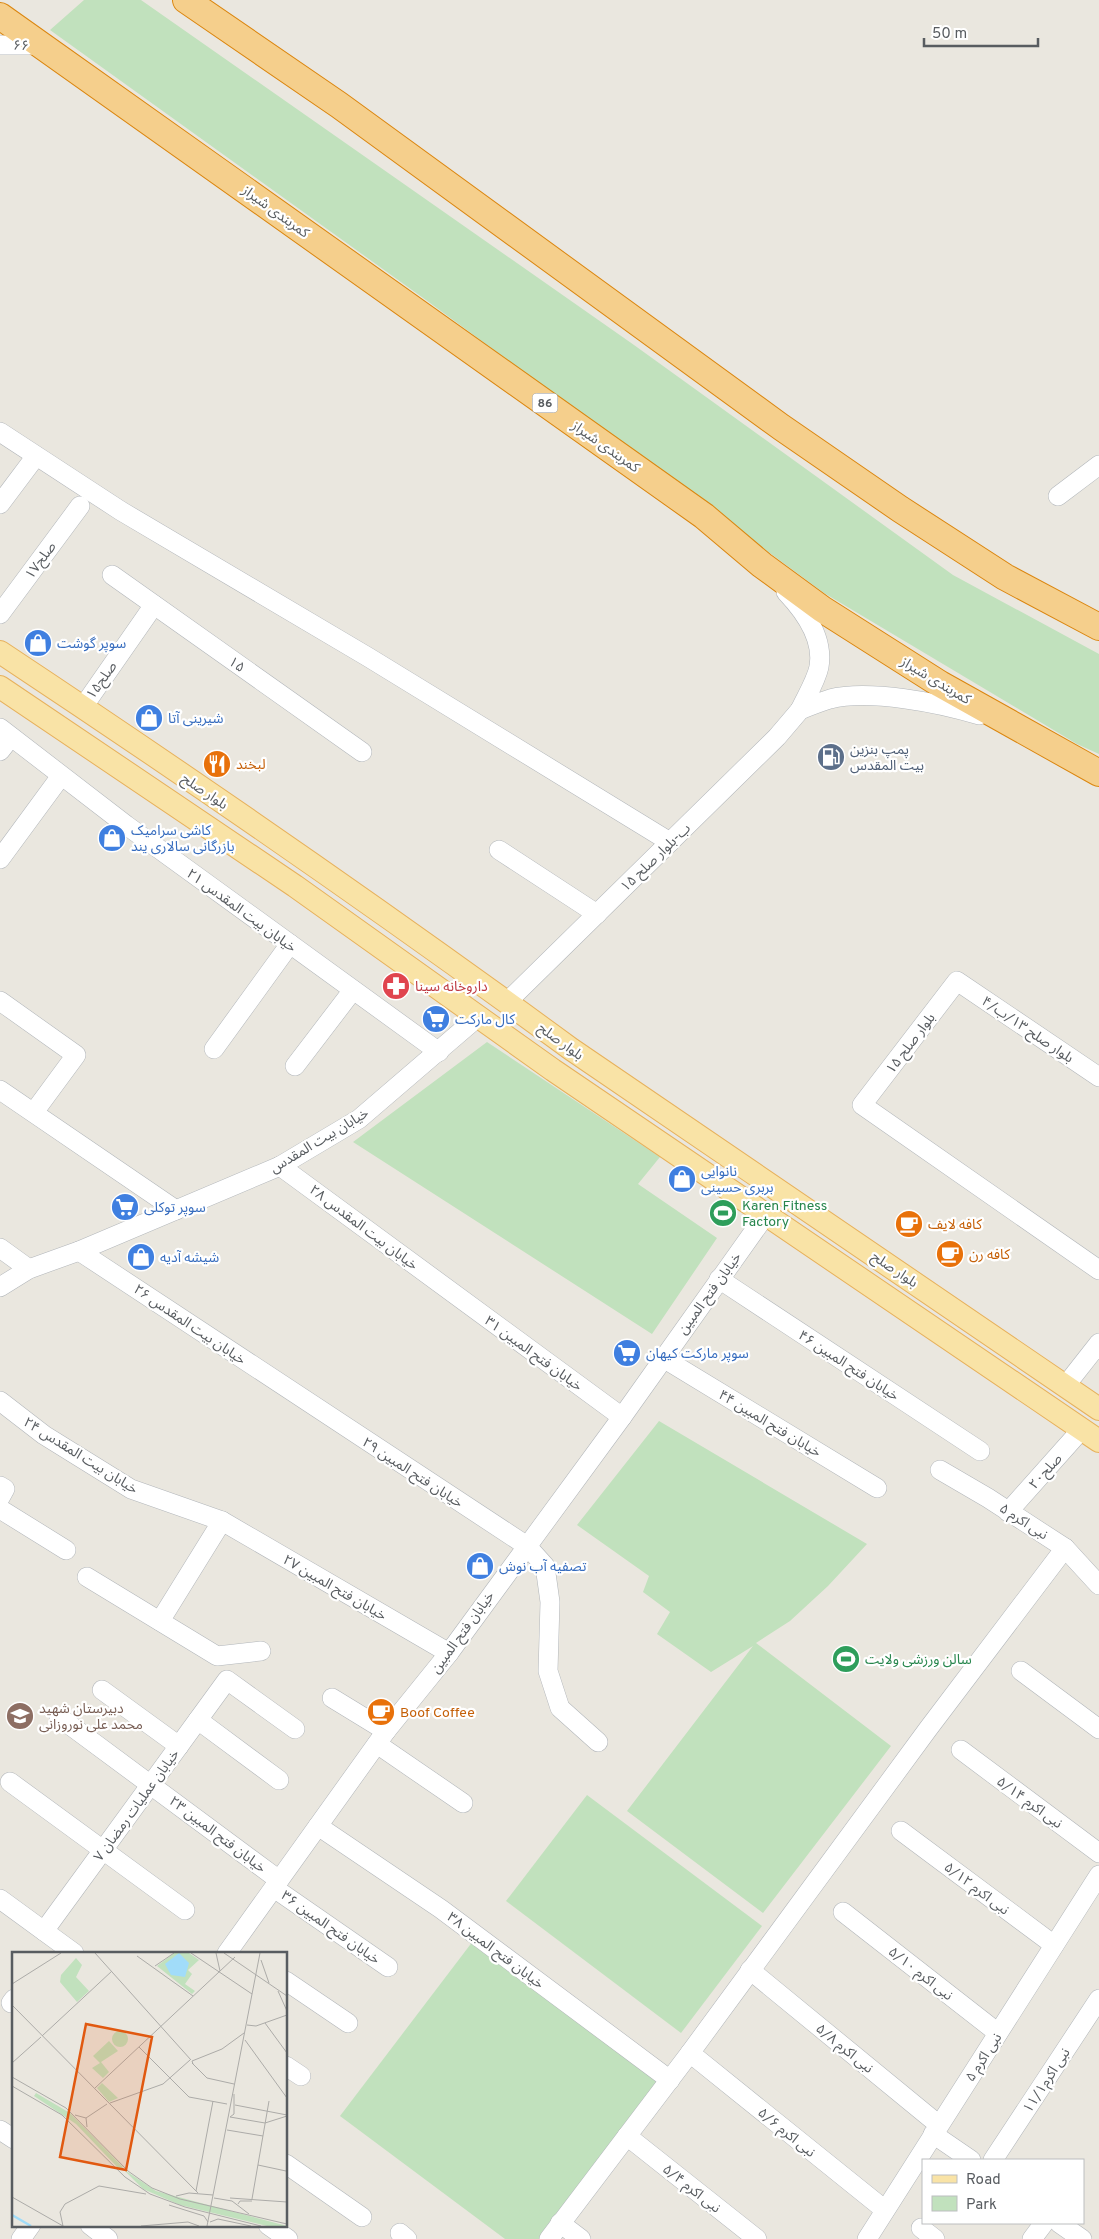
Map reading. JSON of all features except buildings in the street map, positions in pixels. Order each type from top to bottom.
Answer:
[{"type":"highway","points":[[186,0],[339,104],[756,409],[868,487],[1005,577],[1099,627]]},
{"type":"highway","name":"کمربندی شیراز","points":[[0,16],[704,516],[762,565],[822,609],[940,684],[1099,773]]},
{"type":"main road","name":"بلوار صلح","points":[[0,652],[310,863],[508,1002],[571,1049],[892,1266],[1099,1409]]},
{"type":"main road","name":"بلوار صلح","points":[[0,687],[295,886],[553,1070],[767,1213],[1090,1435]]},
{"type":"main road","points":[[295,886],[310,863]]},
{"type":"main road","points":[[876,1289],[892,1266]]},
{"type":"street","name":"۶۶","points":[[0,45],[42,45]]},
{"type":"street","points":[[0,432],[129,516],[368,657],[670,842]]},
{"type":"street","points":[[0,504],[36,456]]},
{"type":"street","points":[[1058,496],[1099,465]]},
{"type":"street","name":"صلح۱۷","points":[[0,614],[80,506]]},
{"type":"street","points":[[762,565],[798,605],[818,640],[819,668],[800,710]]},
{"type":"street","name":"۱۵","points":[[112,575],[362,752]]},
{"type":"street","name":"صلح۱۵","points":[[83,707],[154,604]]},
{"type":"street","points":[[800,710],[830,699],[858,695],[955,707],[1029,733]]},
{"type":"street","name":"۱۵ ب-بلوار صلح","points":[[508,1002],[777,737],[800,710]]},
{"type":"street","name":"خیابان بیت المقدس ۲۱","points":[[4,739],[61,776],[439,1052]]},
{"type":"street","points":[[0,858],[61,776]]},
{"type":"street","points":[[499,850],[597,914]]},
{"type":"street","points":[[214,1049],[290,944]]},
{"type":"street","name":"بلوار صلح ۱۳/ب/۴","points":[[957,981],[1099,1077]]},
{"type":"street","name":"بلوار صلح ۱۵","points":[[957,981],[862,1105],[1099,1270]]},
{"type":"street","points":[[296,1066],[353,990]]},
{"type":"street","points":[[0,1002],[76,1055],[34,1112]]},
{"type":"street","name":"خیابان بیت المقدس","points":[[0,1288],[29,1269],[79,1251],[280,1166],[359,1119],[479,1016]]},
{"type":"street","points":[[0,1090],[176,1210]]},
{"type":"street","name":"خیابان بیت المقدس ۲۸","points":[[280,1166],[447,1289]]},
{"type":"street","name":"خیابان فتح المبین","points":[[235,1950],[276,1884],[382,1737],[449,1653],[622,1417],[767,1213]]},
{"type":"street","points":[[0,1248],[29,1269]]},
{"type":"street","name":"خیابان بیت المقدس ۲۶","points":[[79,1251],[300,1397]]},
{"type":"street","name":"خیابان فتح المبین ۴۶","points":[[719,1279],[980,1452]]},
{"type":"street","name":"خیابان فتح المبین ۳۱","points":[[447,1289],[622,1417]]},
{"type":"street","points":[[1066,1385],[1099,1343]]},
{"type":"street","name":"خیابان فتح المبین ۴۴","points":[[663,1358],[877,1488]]},
{"type":"street","name":"خیابان فتح المبین ۲۹","points":[[300,1397],[527,1546],[545,1566],[550,1602],[548,1671],[560,1708],[598,1742]]},
{"type":"street","name":"خیابان بیت المقدس ۲۴","points":[[0,1401],[44,1435],[131,1489],[222,1521]]},
{"type":"street","name":"صلح۲۰","points":[[1008,1512],[1090,1435]]},
{"type":"street","name":"نبی اکرم ۵","points":[[940,1470],[1065,1548],[1099,1585]]},
{"type":"street","points":[[0,1486],[5,1489],[0,1498]]},
{"type":"street","points":[[0,1509],[66,1550]]},
{"type":"street","points":[[160,1621],[222,1521]]},
{"type":"street","name":"خیابان فتح المبین ۲۷","points":[[222,1521],[449,1653]]},
{"type":"street","points":[[548,2239],[670,2080],[1065,1548]]},
{"type":"street","points":[[87,1577],[217,1656],[261,1652]]},
{"type":"street","points":[[1021,1671],[1099,1729]]},
{"type":"street","name":"خیابان عملیات رمضان ۷","points":[[50,1941],[103,1850],[227,1680],[295,1729]]},
{"type":"street","points":[[102,1690],[179,1746]]},
{"type":"street","points":[[332,1698],[463,1803]]},
{"type":"street","name":"خیابان فتح المبین ۲۳","points":[[60,1717],[151,1785],[276,1884]]},
{"type":"street","points":[[198,1720],[279,1780]]},
{"type":"street","name":"نبی اکرم ۵/۱۴","points":[[961,1750],[1099,1853]]},
{"type":"street","points":[[10,1782],[185,1910]]},
{"type":"street","name":"خیابان فتح المبین ۳۸","points":[[318,1826],[441,1909],[670,2080]]},
{"type":"street","name":"نبی اکرم ۵/۱۲","points":[[901,1831],[1054,1945]]},
{"type":"street","name":"نبی اکرم ۵","points":[[867,2239],[1099,1874]]},
{"type":"street","name":"خیابان فتح المبین ۳۶","points":[[276,1884],[388,1967]]},
{"type":"street","points":[[0,1899],[50,1941],[72,1952]]},
{"type":"street","name":"نبی اکرم ۵/۱۰","points":[[843,1912],[998,2033]]},
{"type":"street","name":"نبی اکرم ۵/۸","points":[[750,1970],[969,2159]]},
{"type":"street","points":[[288,1982],[348,2023]]},
{"type":"street","name":"نبی اکرم۱۱/۱","points":[[994,2159],[1099,2000]]},
{"type":"street","name":"نبی اکرم ۵/۶","points":[[690,2053],[885,2210]]},
{"type":"street","points":[[0,2130],[12,2139]]},
{"type":"street","name":"نبی اکرم ۵/۴","points":[[627,2136],[757,2239]]},
{"type":"street","points":[[288,2165],[362,2216]]},
{"type":"street","points":[[560,2223],[581,2239]]},
{"type":"street","points":[[1032,2239],[1043,2224]]},
{"type":"street","points":[[1060,2224],[1082,2239]]},
{"type":"street","points":[[21,2239],[30,2226]]},
{"type":"street","points":[[91,2226],[108,2239]]},
{"type":"street","points":[[269,2226],[288,2239]]},
{"type":"green space","points":[[84,0],[141,0],[634,345],[953,575],[1099,654],[1099,754],[1077,744],[824,593],[426,300],[50,30]]},
{"type":"green space","points":[[487,1042],[660,1157],[638,1184],[717,1238],[652,1334],[353,1142]]},
{"type":"green space","points":[[659,1421],[867,1544],[828,1586],[790,1621],[756,1643],[891,1746],[763,1913],[627,1811],[753,1646],[711,1672],[657,1634],[670,1612],[643,1592],[649,1576],[577,1525]]},
{"type":"green space","points":[[587,1795],[762,1926],[681,2033],[506,1901]]},
{"type":"green space","points":[[473,1941],[661,2082],[552,2239],[505,2239],[340,2116]]},
{"type":"place","name":"سوپر گوشت","points":[[38,643]]},
{"type":"place","name":"شیرینی آتا","points":[[149,718]]},
{"type":"place","name":"پمپ بنزین بیت المقدس","points":[[831,757]]},
{"type":"place","name":"لبخند","points":[[217,764]]},
{"type":"place","name":"کاشی سرامیک بازرگانی سالاری یند","points":[[112,838]]},
{"type":"place","name":"داروخانه سینا","points":[[396,986]]},
{"type":"place","name":"کال مارکت","points":[[436,1019]]},
{"type":"place","name":"نانوایی بربری حسینی","points":[[682,1179]]},
{"type":"place","name":"سوپر توکلی","points":[[125,1207]]},
{"type":"place","name":"Karen Fitness Factory","points":[[723,1213]]},
{"type":"place","name":"کافه لایف","points":[[909,1224]]},
{"type":"place","name":"کافه رن","points":[[950,1254]]},
{"type":"place","name":"شیشه آدیه","points":[[141,1257]]},
{"type":"place","name":"سوپر مارکت کیهان","points":[[627,1353]]},
{"type":"place","name":"تصفیه آب نوش","points":[[480,1566]]},
{"type":"place","name":"سالن ورزشی ولایت","points":[[846,1659]]},
{"type":"place","name":"Boof Coffee","points":[[381,1712]]},
{"type":"place","name":"دبیرستان شهید محمد علی نوروزانی","points":[[20,1716]]}]
